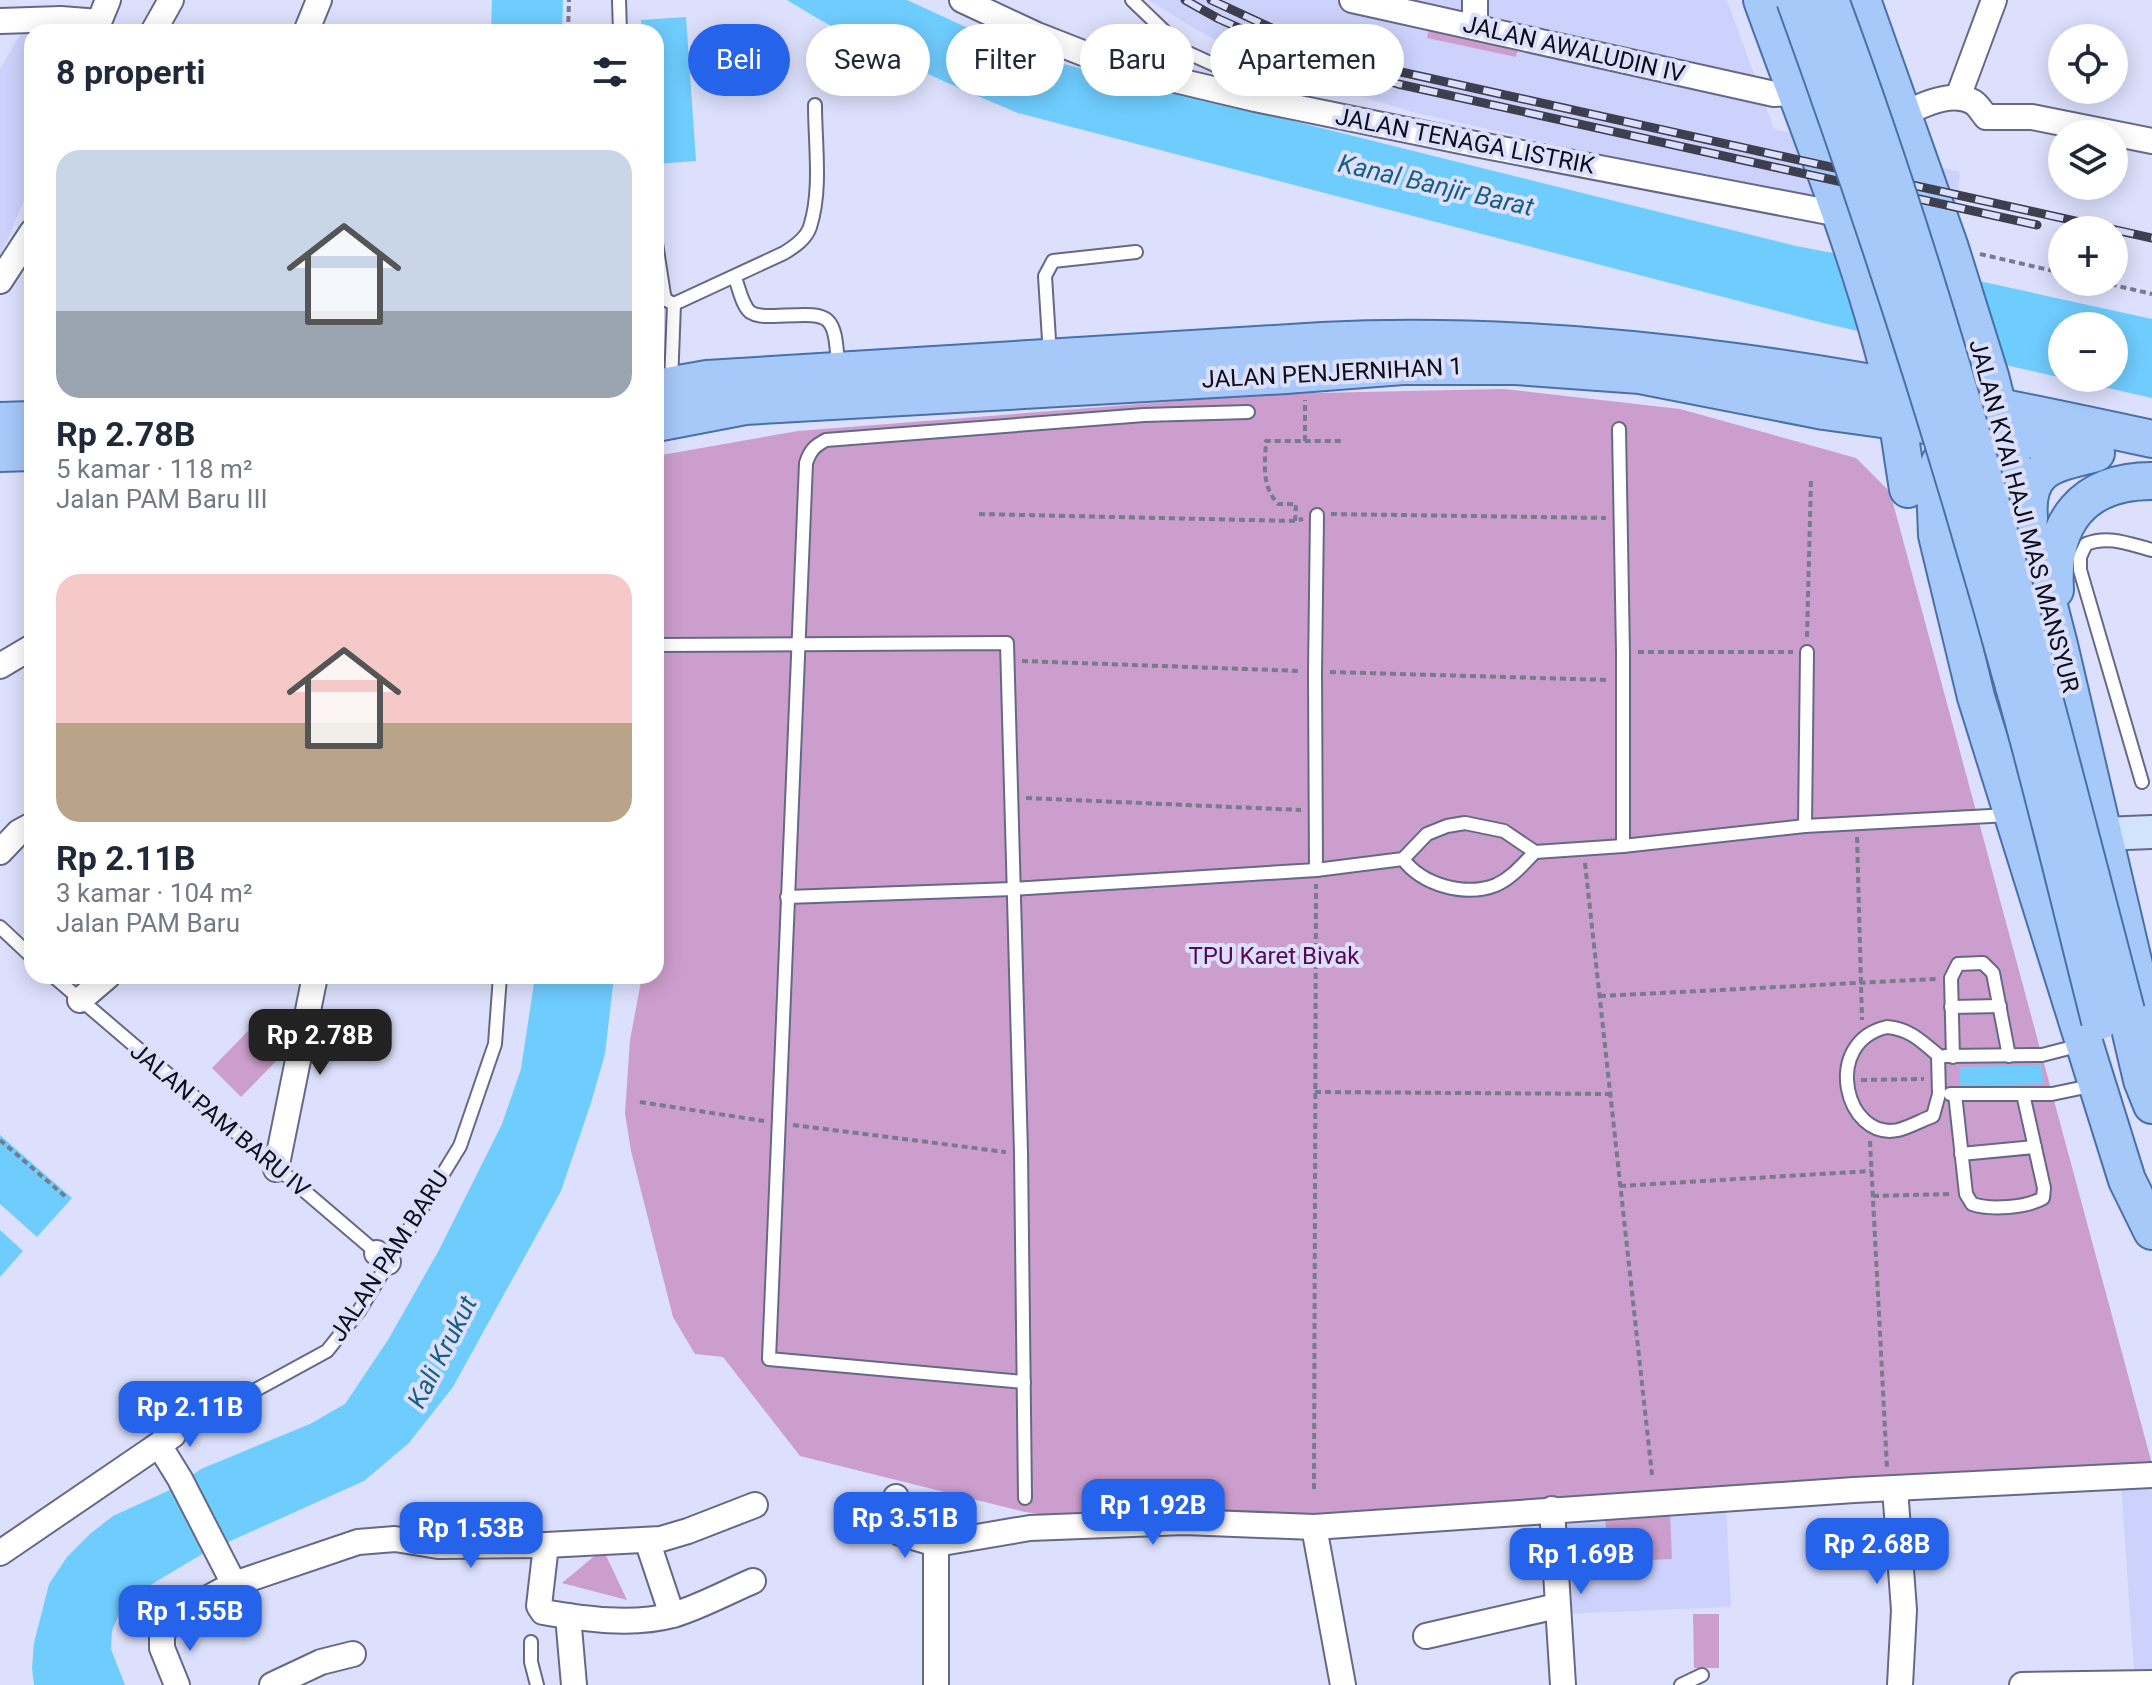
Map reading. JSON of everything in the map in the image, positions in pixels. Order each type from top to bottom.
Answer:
[{"type":"main road","points":[[1762,0],[1882,345],[1908,393]]},
{"type":"main road","name":"JALAN KYAI HAJI MAS MANSYUR","points":[[1795,0],[1867,203],[2019,703],[2103,1025],[2096,1085],[2127,1180],[2152,1232]]},
{"type":"main road","name":"JALAN KYAI HAJI MAS MANSYUR","points":[[1830,0],[1935,306],[1971,425],[2103,1025],[2152,1232]]},
{"type":"main road","name":"JALAN KYAI HAJI MAS MANSYUR","points":[[1862,0],[1950,257],[2030,528],[2103,834],[2137,956],[2152,1042]]},
{"type":"main road","points":[[1796,93],[1809,102],[1826,106],[1846,105],[1876,89],[1888,73]]},
{"type":"main road","points":[[1908,489],[1908,393],[1938,316],[1950,257]]},
{"type":"main road","name":"JALAN PENJERNIHAN 1","points":[[664,421],[745,406],[1304,361],[1399,337],[1549,342],[1642,350],[1839,378],[1908,393],[1993,406]]},
{"type":"main road","name":"JALAN PENJERNIHAN 1","points":[[664,387],[707,379],[1050,358],[1516,366],[1640,375],[1824,411],[1908,393],[1957,430]]},
{"type":"main road","points":[[1993,406],[2152,439]]},
{"type":"main road","points":[[1993,406],[2105,450],[2152,461]]},
{"type":"main road","name":"JALAN KYAI HAJI MAS MANSYUR","points":[[1993,406],[1957,430],[1937,468],[1937,535],[1976,697],[2012,815],[2103,1025],[2142,1080],[2152,1105]]},
{"type":"main road","points":[[1824,411],[1874,445],[1896,470],[1937,535]]},
{"type":"main road","points":[[0,421],[24,420]]},
{"type":"main road","points":[[2030,528],[2029,494],[2039,473],[2063,461],[2105,450]]},
{"type":"main road","points":[[0,453],[24,452]]},
{"type":"main road","points":[[2059,645],[2055,583],[2059,545],[2067,520],[2080,503],[2099,490],[2128,481],[2152,481]]},
{"type":"main road","points":[[1976,697],[1986,680],[1988,659],[1963,558],[1963,528],[1974,514],[1988,510],[2005,513],[2030,528]]},
{"type":"street","points":[[0,21],[61,19],[99,22],[108,0]]},
{"type":"street","points":[[158,24],[171,0]]},
{"type":"street","name":"JALAN TENAGA LISTRIK","points":[[962,0],[1037,35],[1116,66],[1255,99],[1842,223]]},
{"type":"street","name":"JALAN AWALUDIN IV","points":[[1352,0],[1774,94],[1796,93]]},
{"type":"street","points":[[1475,0],[1475,27]]},
{"type":"street","points":[[1958,97],[1994,0]]},
{"type":"street","points":[[309,24],[317,1]]},
{"type":"street","points":[[1903,115],[1927,104],[1958,97],[1974,102],[1986,117],[2032,117],[2152,141]]},
{"type":"street","points":[[0,281],[24,244]]},
{"type":"street","points":[[0,666],[24,652]]},
{"type":"street","points":[[0,852],[24,829]]},
{"type":"street","points":[[2103,834],[2152,832]]},
{"type":"street","points":[[80,1000],[99,984]]},
{"type":"street","points":[[276,1169],[313,984]]},
{"type":"street","points":[[166,1440],[180,1479],[234,1584]]},
{"type":"street","name":"JALAN PAM BARU","points":[[0,1553],[166,1440]]},
{"type":"street","points":[[896,1497],[891,1522],[895,1528],[910,1537],[936,1544],[1030,1528],[1184,1522],[1314,1527],[1552,1509],[1653,1505],[1891,1479],[2152,1475]]},
{"type":"street","points":[[1891,1479],[1904,1610],[1900,1685]]},
{"type":"street","points":[[177,1685],[162,1648],[162,1634],[176,1615],[234,1584],[358,1542],[377,1539],[438,1546],[647,1540],[688,1531],[755,1505]]},
{"type":"street","points":[[1552,1509],[1563,1685]]},
{"type":"street","points":[[1314,1527],[1343,1685]]},
{"type":"street","points":[[647,1540],[672,1615]]},
{"type":"street","points":[[936,1544],[936,1685]]},
{"type":"street","points":[[546,1545],[539,1606],[543,1612],[606,1620],[672,1615],[753,1581]]},
{"type":"street","points":[[1426,1636],[1557,1606]]},
{"type":"street","points":[[568,1616],[574,1685]]},
{"type":"street","points":[[272,1685],[321,1662],[353,1654]]},
{"type":"street","points":[[2022,1685],[2152,1683]]},
{"type":"lane","points":[[619,0],[620,24]]},
{"type":"lane","points":[[1132,0],[1186,52],[1250,81],[1255,99]]},
{"type":"lane","points":[[664,295],[674,304],[735,278],[796,246],[810,229],[815,189],[815,105]]},
{"type":"lane","points":[[1050,358],[1045,276],[1048,266],[1053,261],[1136,252]]},
{"type":"lane","points":[[735,278],[747,308],[753,314],[812,314],[823,316],[831,322],[835,331],[838,371]]},
{"type":"lane","points":[[664,379],[674,304]]},
{"type":"lane","points":[[1024,1382],[769,1359],[796,643],[806,463],[815,445],[826,440],[1144,415],[1248,412]]},
{"type":"lane","points":[[1619,429],[1623,846]]},
{"type":"lane","points":[[1316,870],[1317,515]]},
{"type":"lane","points":[[2142,782],[2080,570],[2080,557],[2086,544],[2098,539],[2152,550]]},
{"type":"lane","points":[[664,645],[1007,643],[1021,1153],[1025,1498]]},
{"type":"lane","points":[[1805,826],[1807,652]]},
{"type":"lane","points":[[787,897],[1013,889],[1316,870],[1403,859],[1427,834],[1465,823],[1504,831],[1535,852],[1623,846],[1805,826],[2012,815]]},
{"type":"lane","points":[[1403,859],[1413,872],[1429,880],[1448,887],[1470,888],[1494,886],[1512,875],[1535,852]]},
{"type":"lane","points":[[0,927],[24,950]]},
{"type":"lane","points":[[1953,1057],[1951,978],[1958,964],[1983,963],[1993,973],[2009,1056]]},
{"type":"lane","name":"JALAN PAM BARU IV","points":[[62,984],[382,1258]]},
{"type":"lane","name":"JALAN PAM BARU","points":[[166,1440],[327,1351],[359,1311],[382,1258],[460,1146],[495,1044],[499,984]]},
{"type":"lane","points":[[1951,1007],[2000,1006]]},
{"type":"lane","points":[[1938,1055],[1939,1094],[1933,1116],[1897,1130],[1881,1130],[1869,1125],[1855,1109],[1848,1080],[1848,1061],[1862,1037],[1874,1030],[1901,1028],[1914,1034],[1938,1055],[2009,1056],[2042,1055],[2103,1025]]},
{"type":"lane","points":[[1939,1094],[2052,1094],[2096,1085]]},
{"type":"lane","points":[[1955,1094],[1966,1194],[1972,1204],[1982,1207],[2034,1203],[2043,1198],[2044,1188],[2023,1094]]},
{"type":"lane","points":[[1961,1154],[2035,1147]]},
{"type":"lane","points":[[531,1642],[531,1662],[537,1685]]},
{"type":"lane","points":[[1681,1685],[1702,1675]]},
{"type":"path","points":[[568,24],[569,0]]},
{"type":"path","points":[[1950,257],[2048,271]]},
{"type":"path","points":[[2128,288],[2152,294]]},
{"type":"path","points":[[1304,361],[1305,441]]},
{"type":"path","points":[[1295,521],[1296,504],[1278,504],[1269,494],[1264,479],[1266,441],[1341,441]]},
{"type":"path","points":[[1623,653],[1807,652],[1811,478]]},
{"type":"path","points":[[1011,798],[1316,811]]},
{"type":"path","points":[[1857,823],[1862,1037]]},
{"type":"path","points":[[1584,848],[1652,1475]]},
{"type":"path","points":[[1314,1489],[1316,870]]},
{"type":"path","points":[[1600,996],[1951,978]]},
{"type":"path","points":[[1848,1080],[1939,1079]]},
{"type":"path","points":[[1315,1092],[1611,1094]]},
{"type":"path","points":[[640,1102],[778,1124],[1021,1153]]},
{"type":"path","points":[[1869,1125],[1891,1479]]},
{"type":"path","points":[[0,1140],[67,1198]]},
{"type":"path","points":[[1620,1186],[1871,1171]]},
{"type":"path","points":[[1873,1196],[1966,1194]]},
{"type":"shaded area","points":[[1148,0],[1727,0],[1774,129],[1960,172],[1954,235],[1412,112],[1362,96],[1404,96],[1404,24],[1210,24],[1210,37],[1194,28],[1194,24],[1187,24]]},
{"type":"shaded area","points":[[34,11],[73,24],[26,24]]},
{"type":"shaded area","points":[[24,28],[24,201],[0,257],[0,69]]},
{"type":"shaded area","points":[[2152,1484],[2152,1685],[2135,1685],[2121,1485]]},
{"type":"shaded area","points":[[1726,1505],[1731,1607],[1562,1614],[1558,1512]]},
{"type":"green space","points":[[1431,22],[1520,40],[1516,57],[1427,38]]},
{"type":"green space","name":"TPU Karet Bivak","points":[[1503,389],[1680,409],[1856,458],[1890,492],[2152,1464],[1302,1515],[1072,1519],[1025,1512],[800,1456],[723,1357],[695,1354],[673,1317],[631,1151],[625,1113],[630,1040],[640,984],[664,984],[664,455],[798,431],[1267,394]]},
{"type":"green space","points":[[253,1026],[283,1054],[241,1097],[212,1068]]},
{"type":"green space","points":[[1670,1513],[1672,1559],[1608,1562],[1605,1516]]},
{"type":"green space","points":[[603,1549],[627,1600],[562,1583]]},
{"type":"green space","points":[[1693,1614],[1719,1614],[1719,1668],[1694,1668]]},
{"type":"water","points":[[492,0],[563,0],[562,24],[491,24]]},
{"type":"water","points":[[787,0],[907,0],[959,24],[946,24],[946,82],[930,75],[930,24],[829,24]]},
{"type":"water","points":[[686,17],[688,96],[691,96],[696,161],[664,163],[664,24],[641,24],[641,20]]},
{"type":"water","name":"Kanal Banjir Barat","points":[[1064,64],[1080,68],[1080,96],[1192,96],[1796,246],[2120,312],[2048,312],[2048,375],[1823,323],[1018,113],[978,96],[1064,96]]},
{"type":"water","points":[[2128,314],[2152,319],[2152,398],[2126,392]]},
{"type":"water","name":"Kali Krukut","points":[[534,984],[613,984],[605,1054],[561,1191],[453,1387],[409,1443],[364,1481],[204,1553],[137,1593],[122,1606],[112,1631],[111,1649],[125,1685],[34,1685],[34,1643],[49,1584],[67,1557],[91,1533],[113,1516],[172,1489],[201,1469],[310,1424],[345,1404],[388,1340],[439,1250],[502,1124],[521,1069]]},
{"type":"water","points":[[2042,1065],[2043,1084],[1960,1086],[1960,1067]]},
{"type":"water","points":[[0,1135],[72,1198],[37,1237],[0,1204]]},
{"type":"water","points":[[0,1230],[23,1251],[0,1277]]},
{"type":"railway","points":[[1185,0],[1219,19],[1298,54],[1398,84],[2037,225]]},
{"type":"railway","points":[[1211,0],[1306,44],[1401,72],[2152,238]]}]
